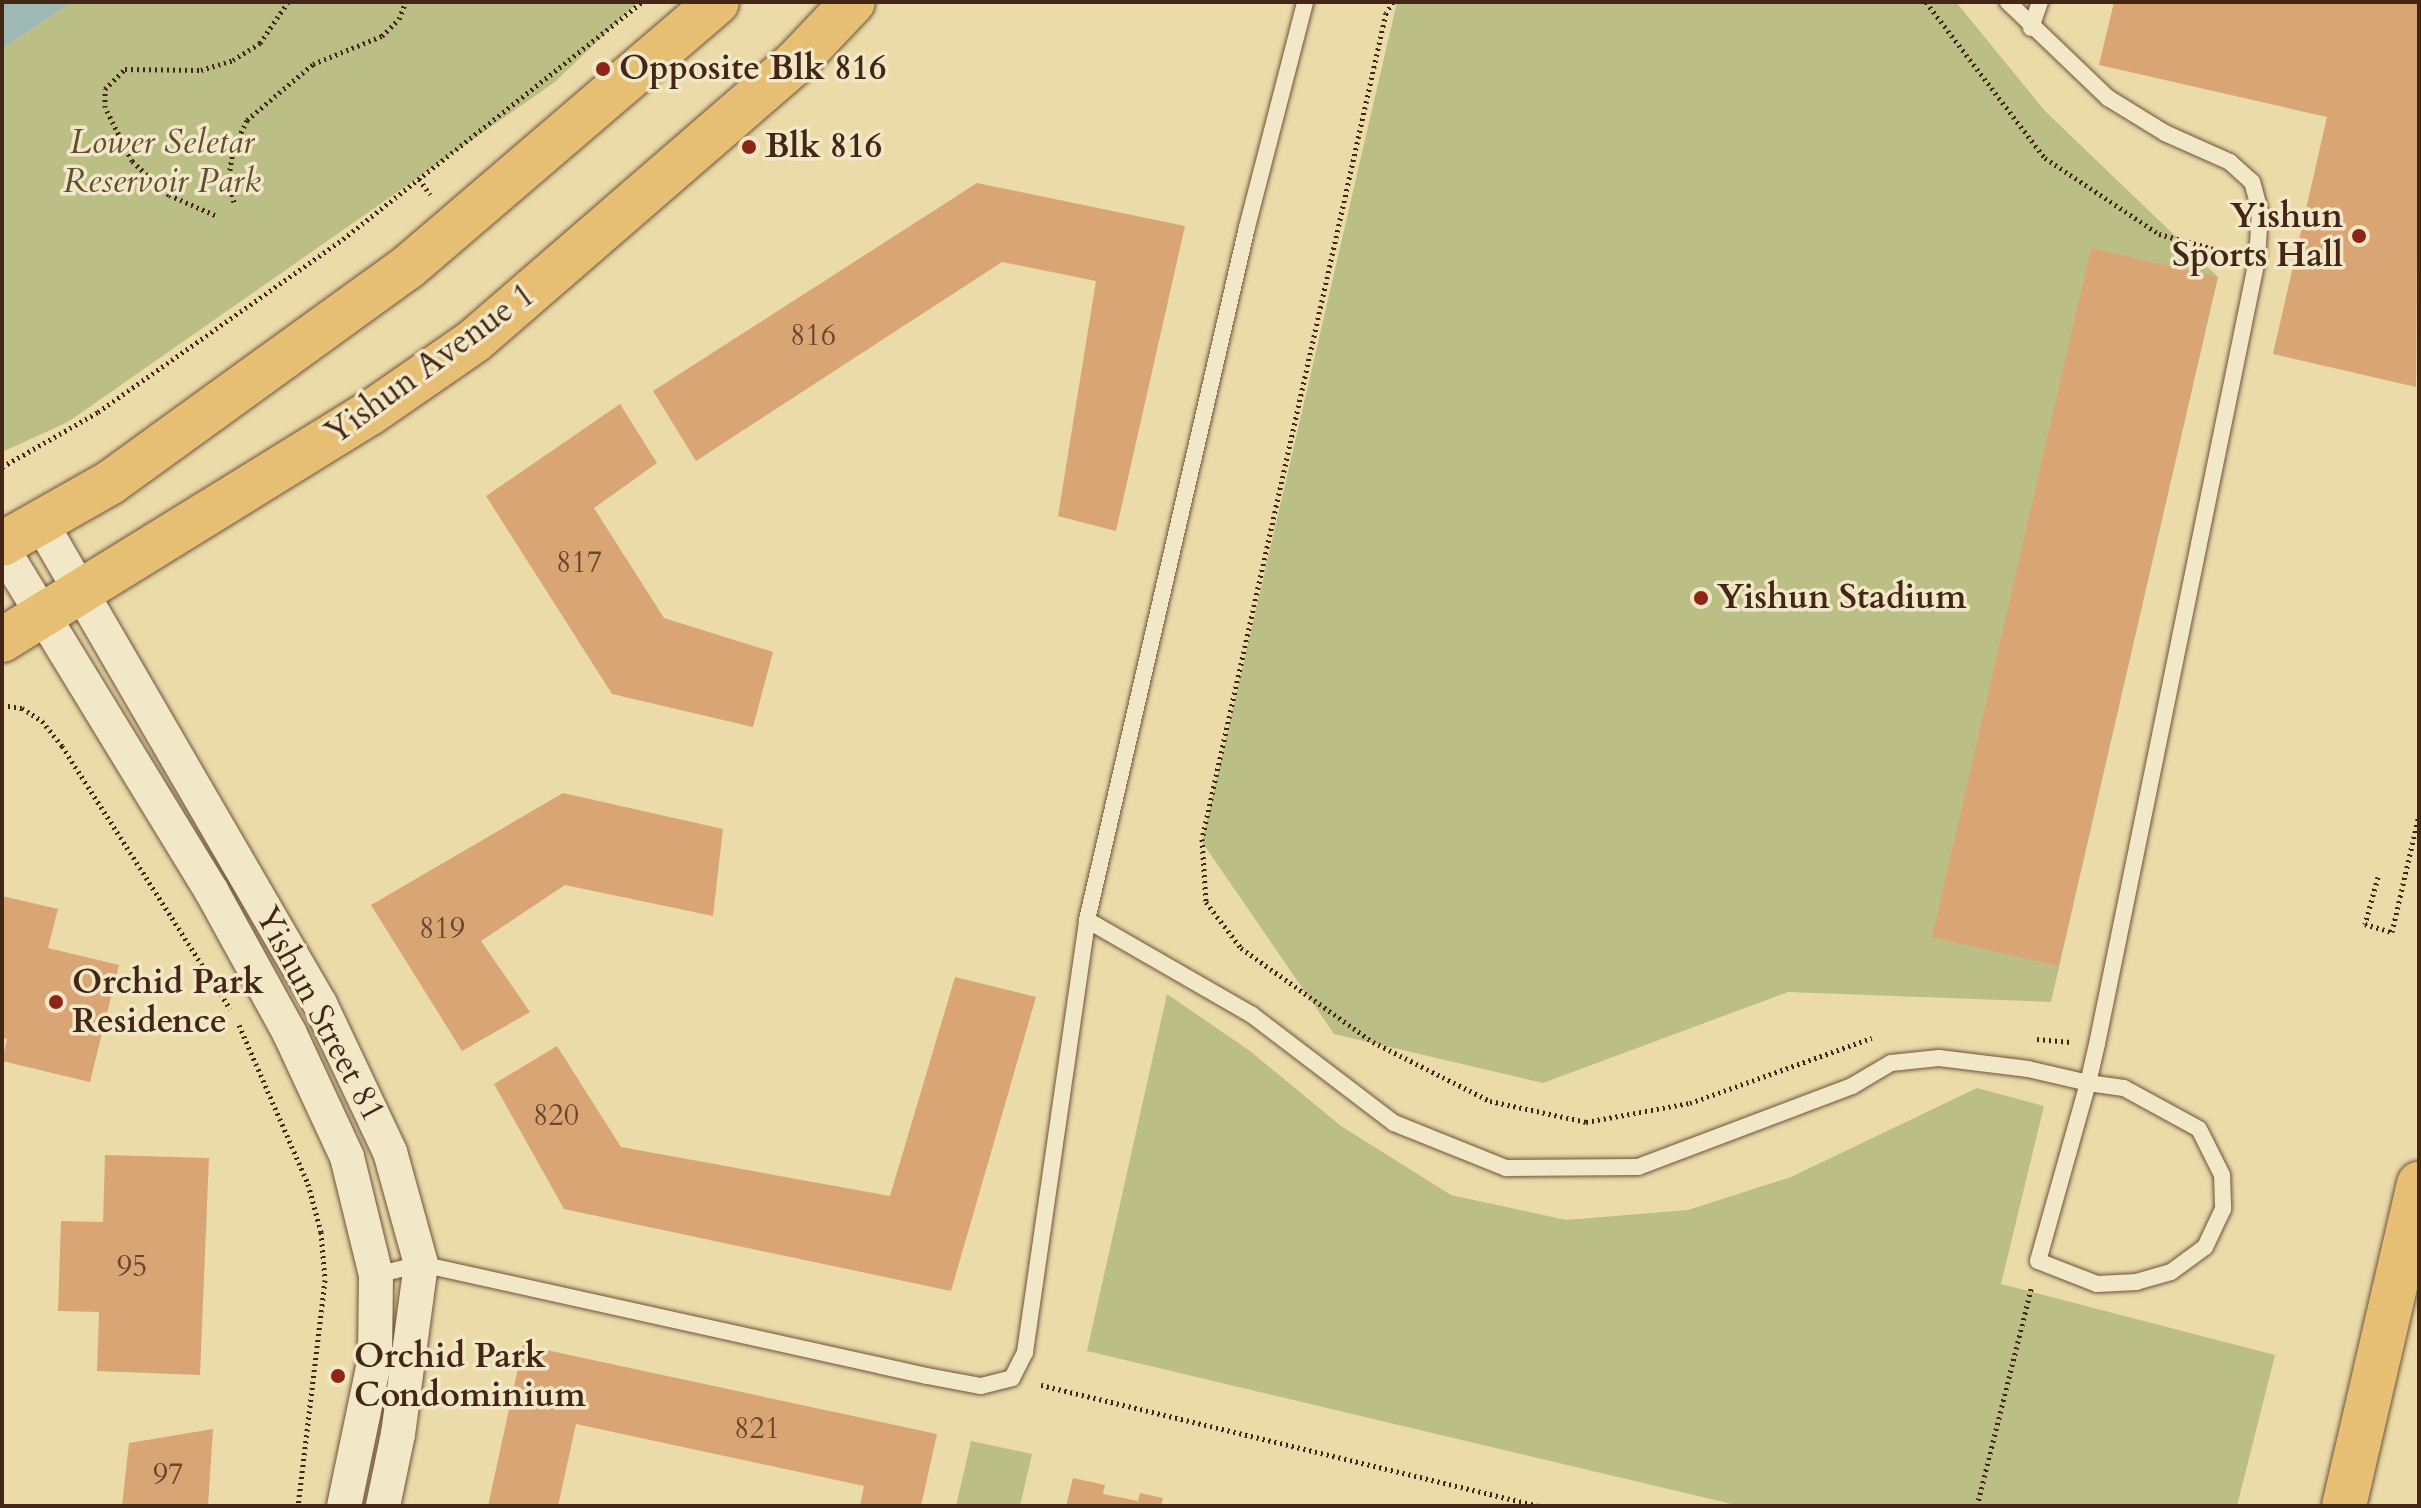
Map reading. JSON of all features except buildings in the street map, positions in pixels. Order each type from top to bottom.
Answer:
[{"type":"main road","points":[[2,546],[111,482],[407,268],[717,2]]},
{"type":"main road","name":"Yishun Avenue 1","points":[[2,640],[474,341],[785,71],[853,2]]},
{"type":"main road","points":[[2344,1506],[2419,1184]]},
{"type":"street","name":"Yishun Street 81","points":[[41,523],[64,603],[289,1032],[347,1157],[376,1275],[375,1358],[344,1506]]},
{"type":"street","name":"Yishun Street 81","points":[[2,546],[64,603],[320,1004],[390,1152],[421,1264],[398,1434],[383,1506]]},
{"type":"lane","points":[[376,1275],[421,1264],[940,1379],[981,1386],[1012,1378],[1025,1352],[1087,920],[1247,227],[1305,2]]},
{"type":"lane","points":[[1087,920],[1252,1015],[1394,1123],[1506,1168],[1638,1167],[1852,1086],[1891,1063],[1939,1058],[2088,1083],[2124,1088],[2199,1129],[2222,1175],[2223,1209],[2205,1247],[2171,1272],[2137,1282],[2097,1284],[2038,1261],[2088,1083],[2097,1044],[2257,260],[2260,211],[2252,182],[2230,162],[2165,133],[2108,98],[2031,28],[2008,2]]},
{"type":"lane","points":[[2031,28],[2040,2]]},
{"type":"path","points":[[215,215],[169,195],[132,161],[105,107],[105,89],[125,69],[201,70],[233,60],[260,43],[288,2]]},
{"type":"path","points":[[234,202],[228,182],[233,149],[247,120],[313,64],[382,36],[399,19],[406,2]]},
{"type":"path","points":[[2,467],[98,412],[343,239],[642,2]]},
{"type":"path","points":[[1393,2],[1386,13],[1202,839],[1206,902],[1241,948],[1373,1042],[1490,1101],[1586,1122],[1690,1103],[1888,1034]]},
{"type":"path","points":[[1926,2],[2045,158],[2159,234],[2257,260]]},
{"type":"path","points":[[2,705],[22,708],[42,721],[62,746],[236,1019],[308,1184],[321,1232],[325,1280],[298,1506]]},
{"type":"path","points":[[2378,877],[2365,924],[2392,932],[2419,815]]},
{"type":"path","points":[[2033,1039],[2097,1044]]},
{"type":"path","points":[[1977,1506],[2038,1261]]},
{"type":"path","points":[[1012,1378],[1539,1506]]},
{"type":"green space","name":"Lower Seletar Reservoir Park","points":[[72,2],[638,2],[555,82],[68,422],[2,452],[2,49]]},
{"type":"green space","name":"Yishun Stadium","points":[[1397,2],[1956,2],[2045,111],[2218,277],[2051,1002],[1788,992],[1543,1083],[1334,1034],[1202,842]]},
{"type":"green space","points":[[1167,994],[1250,1051],[1341,1126],[1451,1195],[1566,1220],[1688,1210],[1791,1177],[1977,1088],[2044,1106],[2001,1284],[2275,1355],[2237,1506],[1740,1506],[1087,1351]]},
{"type":"green space","points":[[971,1441],[1032,1454],[1020,1506],[956,1506]]},
{"type":"water","points":[[2,2],[72,2],[2,49]]},
{"type":"place","name":"Opposite Blk 816","points":[[603,69]]},
{"type":"place","name":"Blk 816","points":[[749,147]]},
{"type":"place","name":"Yishun Sports Hall","points":[[2359,236]]},
{"type":"place","name":"Yishun Stadium","points":[[1701,598]]},
{"type":"place","name":"Orchid Park Residence","points":[[56,1002]]},
{"type":"place","name":"Orchid Park Condominium","points":[[338,1376]]}]
